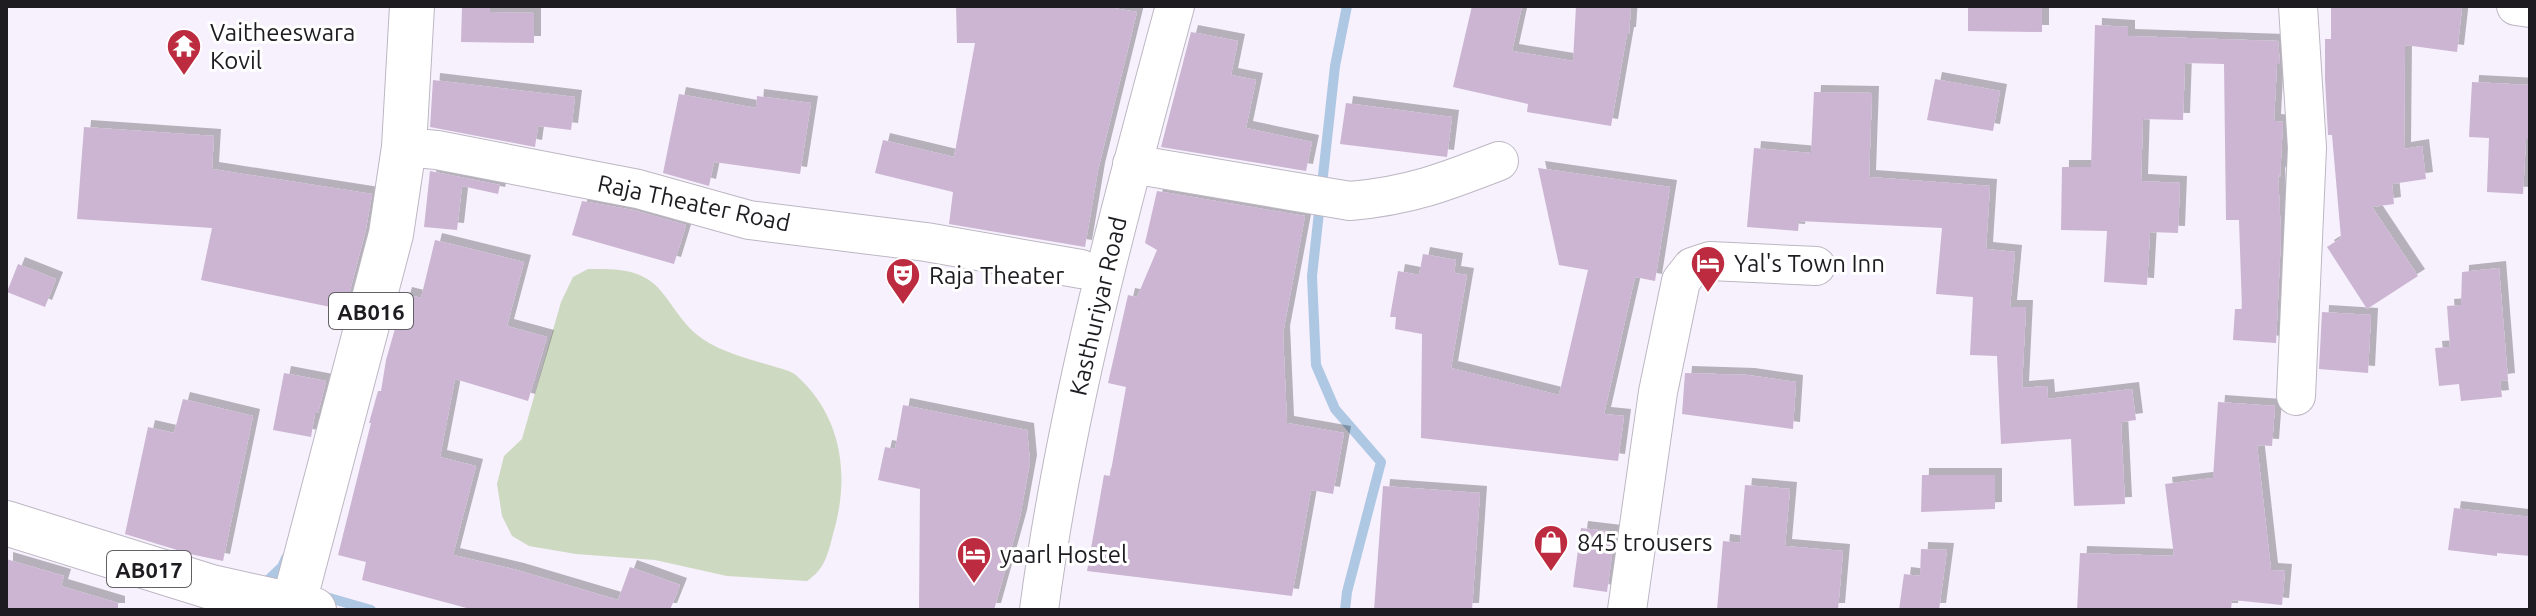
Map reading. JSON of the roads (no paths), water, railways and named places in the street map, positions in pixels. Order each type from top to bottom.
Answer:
[{"type":"main road","name":"AB016","points":[[300,608],[391,234],[404,147],[412,6]]},
{"type":"main road","name":"AB017","points":[[6,523],[211,587],[300,608]]},
{"type":"street","name":"Kasthuriyar Road","points":[[1039,610],[1074,413],[1103,277],[1175,6]]},
{"type":"street","points":[[2296,396],[2307,148],[2298,6]]},
{"type":"street","points":[[2516,6],[2530,8]]},
{"type":"street","name":"Raja Theater Road","points":[[404,147],[437,150],[638,189],[749,220],[926,242],[1081,269]]},
{"type":"street","points":[[1132,164],[1350,201],[1385,198],[1426,189],[1499,161]]},
{"type":"street","points":[[1627,610],[1658,392],[1681,281],[1692,267],[1710,261],[1816,266]]},
{"type":"waterway","points":[[1345,610],[1381,462],[1335,409],[1316,365],[1312,276],[1335,66],[1347,6]]},
{"type":"waterway","points":[[263,585],[282,567],[286,558]]},
{"type":"waterway","points":[[319,595],[371,610]]},
{"type":"place","name":"Vaitheeswara Kovil","points":[[184,77]]},
{"type":"place","name":"Yal's Town Inn","points":[[1708,294]]},
{"type":"place","name":"Raja Theater","points":[[903,306]]},
{"type":"place","name":"845 trousers","points":[[1551,573]]},
{"type":"place","name":"yaarl Hostel","points":[[974,585]]}]
